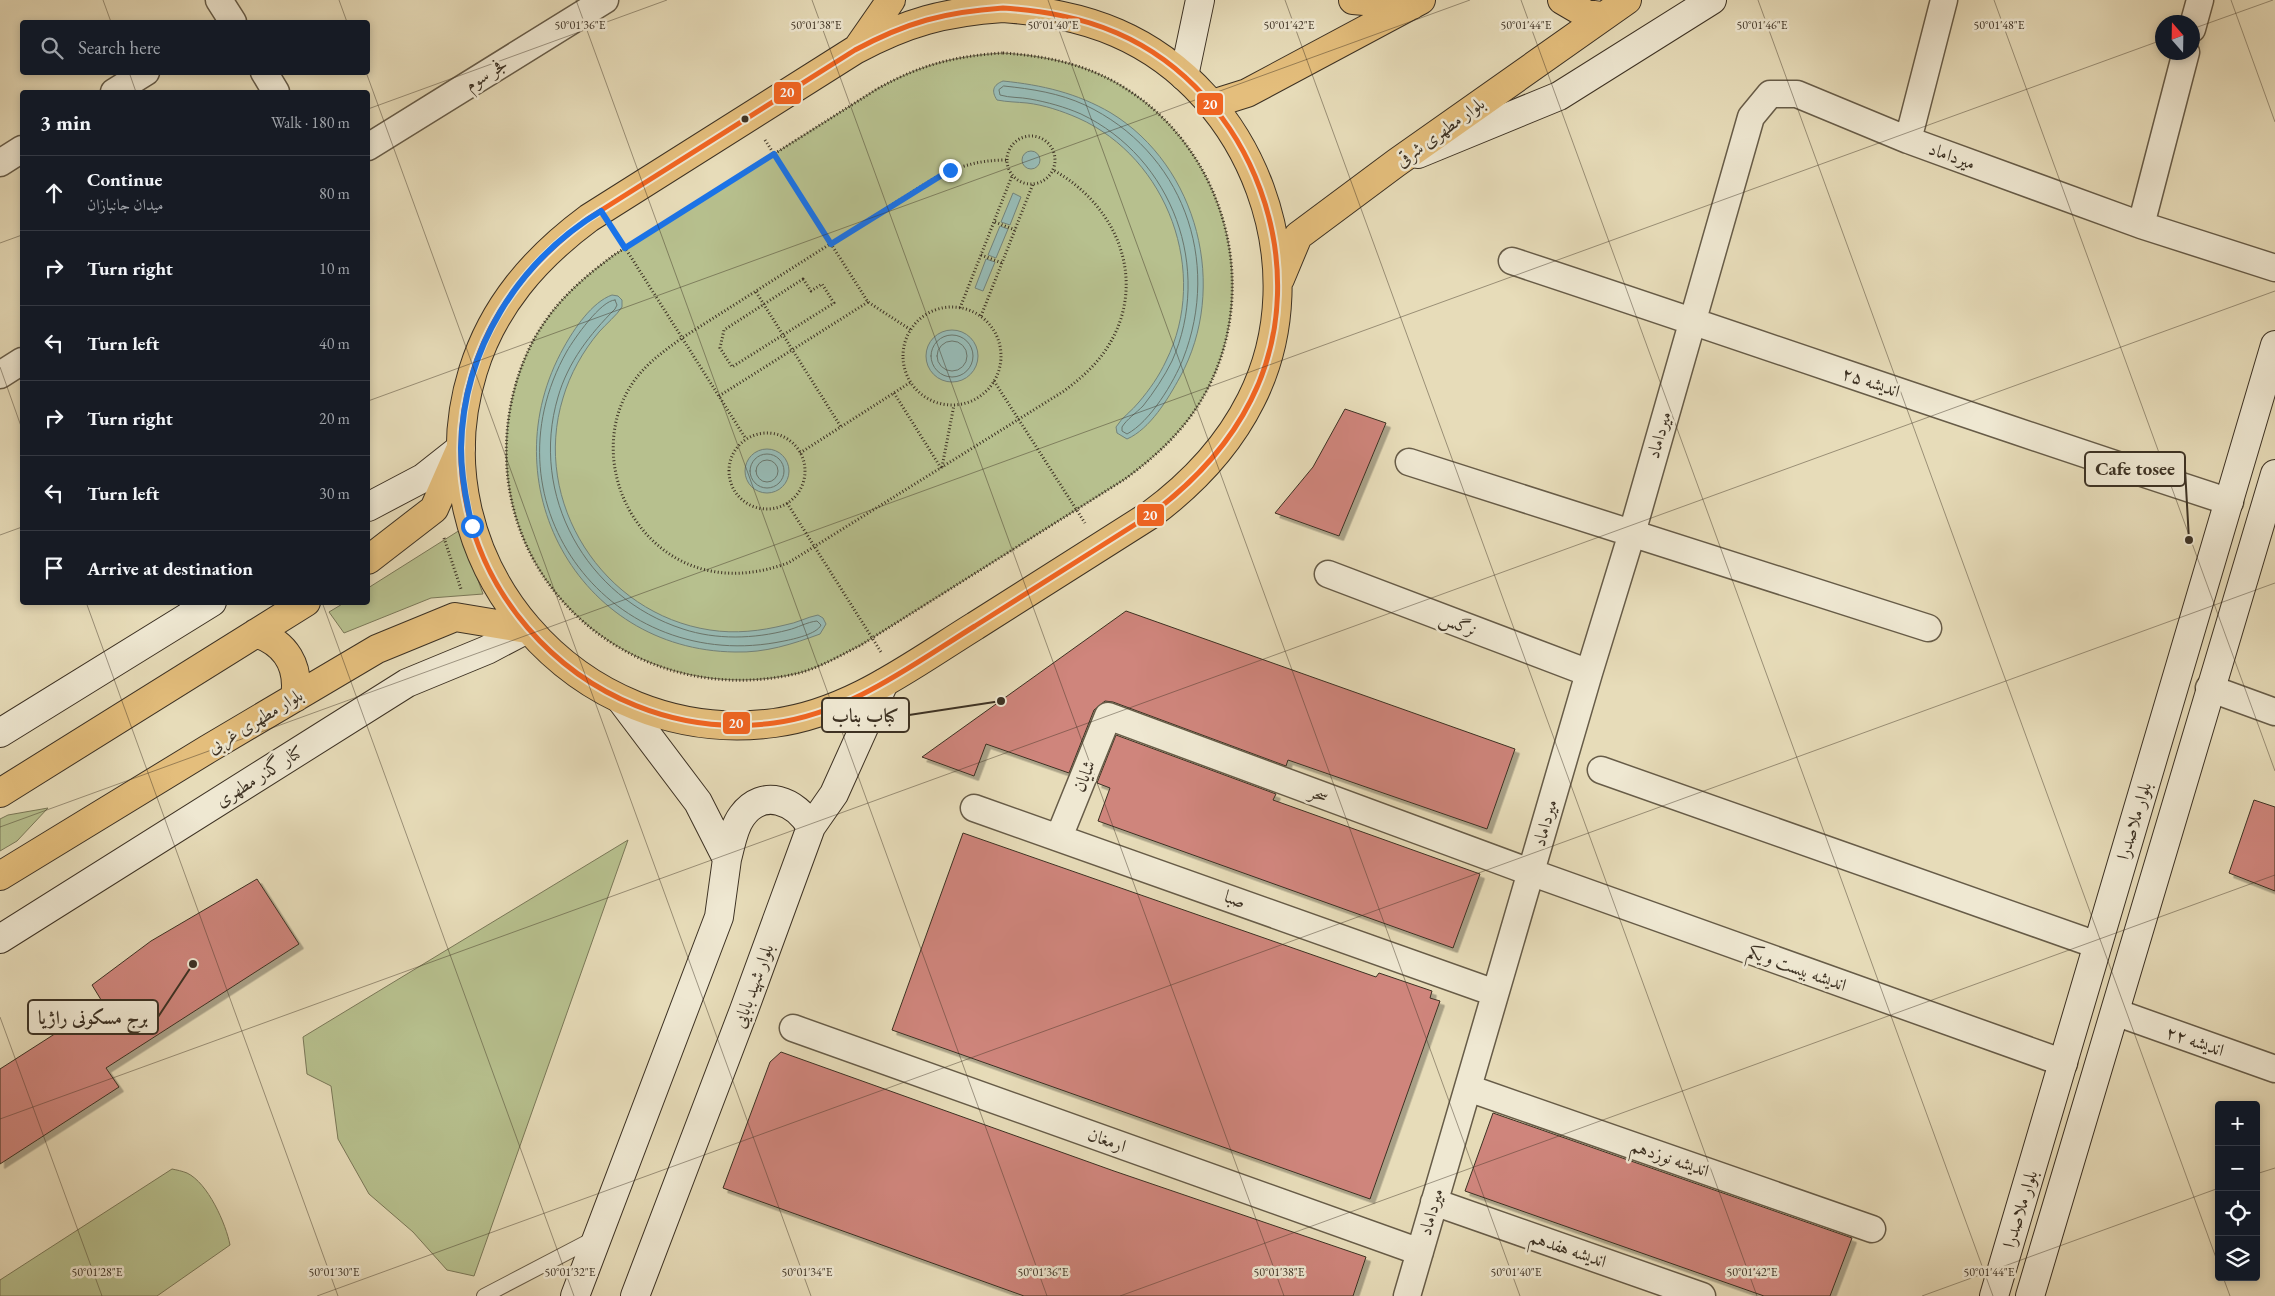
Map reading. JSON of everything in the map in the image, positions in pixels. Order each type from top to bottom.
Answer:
[{"type":"main road","points":[[855,50],[891,0]]},
{"type":"main road","points":[[1353,0],[1416,3]]},
{"type":"main road","points":[[1562,0],[1586,14],[1601,16]]},
{"type":"main road","name":"بلوار مطهری شرقی","points":[[1277,285],[1298,236],[1396,163],[1601,16],[1627,0]]},
{"type":"main road","points":[[1212,104],[1247,93],[1416,3]]},
{"type":"main road","points":[[1003,4],[1047,6],[1118,34],[1153,52],[1184,76],[1212,104],[1235,136],[1254,170],[1267,208],[1275,246],[1277,285],[1275,324],[1266,363],[1252,399],[1232,434],[1208,465],[1181,492],[1150,515],[890,679],[850,701],[813,714],[774,723],[745,725],[696,722],[657,714],[621,700],[578,675],[555,657],[527,629],[504,598],[485,563],[478,545],[464,488],[461,448],[464,409],[473,371],[487,334],[506,300],[530,269],[558,241],[601,211],[855,50],[888,32],[926,19],[1003,4]]},
{"type":"main road","points":[[370,558],[434,509],[461,448]]},
{"type":"main road","points":[[0,793],[301,605]]},
{"type":"main road","name":"بلوار مطهری غربی","points":[[0,876],[377,649],[455,617],[527,629]]},
{"type":"main road","points":[[256,633],[278,643],[292,662],[296,680],[295,698]]},
{"type":"street","name":"فجر سوم","points":[[370,146],[605,0]]},
{"type":"street","points":[[1184,76],[1200,0]]},
{"type":"street","points":[[1396,163],[1559,96],[1712,0]]},
{"type":"street","points":[[1908,140],[1944,0]]},
{"type":"street","points":[[2196,15],[2200,0]]},
{"type":"street","points":[[2141,225],[2184,60]]},
{"type":"street","points":[[117,90],[141,75]]},
{"type":"street","points":[[266,75],[275,90]]},
{"type":"street","name":"میرداماد","points":[[1407,1296],[1588,673],[1632,533],[1751,117],[1770,94],[1797,94],[1908,140],[2141,225],[2275,268]]},
{"type":"street","points":[[0,163],[20,150]]},
{"type":"street","name":"اندیشه ۲۵","points":[[1512,261],[2230,502]]},
{"type":"street","name":"بلوار ملاصدرا","points":[[1996,1289],[2275,345]]},
{"type":"street","points":[[0,375],[20,362]]},
{"type":"street","points":[[370,506],[423,478],[461,448]]},
{"type":"street","points":[[1409,462],[1928,628]]},
{"type":"street","name":"بلوار ملاصدرا","points":[[2036,1294],[2210,688],[2274,479]]},
{"type":"street","name":"نرگس","points":[[1328,574],[1588,673]]},
{"type":"street","points":[[0,733],[207,605]]},
{"type":"street","name":"کنار گذر مطهری","points":[[0,939],[407,683],[487,650],[527,629]]},
{"type":"street","name":"بلوار شهید بابایی","points":[[634,1296],[744,1010],[811,827],[834,794],[890,679]]},
{"type":"street","points":[[2210,688],[2275,712]]},
{"type":"street","points":[[621,700],[698,802],[727,859]]},
{"type":"street","name":"سحر","points":[[1108,716],[1530,872]]},
{"type":"street","name":"شایان","points":[[1060,837],[1108,716]]},
{"type":"street","points":[[1601,770],[2097,945]]},
{"type":"street","points":[[575,1296],[719,917],[727,859],[735,828],[742,816],[755,803],[772,800],[798,809],[811,827]]},
{"type":"street","name":"صبا","points":[[974,808],[1495,992]]},
{"type":"street","name":"اندیشه بیست و یکم","points":[[1530,872],[2064,1063]]},
{"type":"street","name":"اندیشه ۲۲","points":[[2116,1012],[2275,1069]]},
{"type":"street","name":"ارمغان","points":[[793,1028],[1420,1252]]},
{"type":"street","name":"اندیشه نوزدهم","points":[[1468,1088],[1872,1229]]},
{"type":"street","name":"اندیشه هفدهم","points":[[1434,1202],[1702,1296]]},
{"type":"street","points":[[1996,1289],[2036,1294]]},
{"type":"lane","points":[[484,1296],[598,1236]]},
{"type":"path","points":[[1003,53],[1036,55],[1068,62],[1099,74],[1128,90],[1154,110],[1178,133],[1197,160],[1213,189],[1224,219],[1231,252],[1233,285],[1230,318],[1223,350],[1207,388],[1195,409],[1175,436],[1152,459],[872,638],[832,660],[801,672],[769,679],[703,678],[670,671],[610,644],[584,624],[561,600],[542,574],[523,537],[515,514],[508,482],[506,449],[508,416],[516,384],[528,353],[544,324],[564,298],[587,275],[625,248],[774,154],[906,73],[946,60],[970,55],[1003,53]]},
{"type":"path","points":[[750,116],[868,302],[911,330]]},
{"type":"path","points":[[1036,136],[1050,145],[1055,162],[1053,170],[1048,177],[1033,184],[1018,181],[1012,176],[1006,160],[1012,144],[1019,138],[1036,136]]},
{"type":"path","points":[[1006,160],[984,160],[950,170],[682,338],[644,368],[629,390],[618,414],[613,449],[614,467],[624,501],[643,531],[669,554],[702,569],[719,573],[754,573],[772,569],[788,563],[815,548],[1064,391],[1095,365],[1114,336],[1124,302],[1125,267],[1121,249],[1107,217],[1084,190],[1053,170]]},
{"type":"path","points":[[960,308],[1012,176]]},
{"type":"path","points":[[981,316],[1033,184]]},
{"type":"path","points":[[601,211],[746,439]]},
{"type":"path","points":[[994,222],[1015,230]]},
{"type":"path","points":[[981,255],[1002,263]]},
{"type":"path","points":[[804,280],[811,291],[822,284],[834,303],[783,335],[732,367],[720,348],[724,330],[764,304],[804,280]]},
{"type":"path","points":[[756,292],[841,427]]},
{"type":"path","points":[[719,396],[868,302]]},
{"type":"path","points":[[946,308],[960,308],[981,316],[991,326],[998,339],[1001,353],[1000,367],[994,381],[977,398],[954,405],[942,404],[919,392],[905,370],[903,356],[911,330],[920,319],[932,312],[946,308]]},
{"type":"path","points":[[994,381],[1100,547]]},
{"type":"path","points":[[800,453],[911,382]]},
{"type":"path","points":[[894,393],[941,468]]},
{"type":"path","points":[[941,468],[954,405]]},
{"type":"path","points":[[770,433],[782,436],[792,443],[800,453],[804,463],[802,486],[787,503],[775,509],[762,509],[749,505],[738,497],[731,486],[730,460],[737,448],[746,439],[758,434],[770,433]]},
{"type":"path","points":[[787,503],[872,638],[890,679]]},
{"type":"path","points":[[434,509],[471,619]]},
{"type":"green space","points":[[1003,53],[1052,59],[1068,63],[1114,81],[1164,119],[1193,154],[1214,194],[1227,237],[1232,281],[1229,326],[1217,369],[1195,410],[1180,430],[1163,447],[1125,479],[861,645],[799,673],[742,680],[687,674],[636,656],[591,628],[554,590],[526,544],[510,491],[507,433],[514,390],[529,348],[551,313],[576,286],[614,255],[877,89],[908,74],[938,63],[985,54]]},
{"type":"green space","points":[[460,530],[483,594],[431,598],[344,633],[329,612],[341,605],[370,605],[370,587]]},
{"type":"green space","points":[[48,808],[17,841],[0,851],[0,819],[8,815]]},
{"type":"green space","points":[[628,840],[474,1276],[447,1270],[413,1232],[369,1194],[338,1139],[331,1086],[307,1074],[303,1037]]},
{"type":"green space","points":[[172,1169],[187,1173],[195,1178],[209,1195],[225,1226],[230,1245],[157,1296],[0,1296],[0,1280]]},
{"type":"water","points":[[1003,81],[1059,91],[1085,100],[1111,113],[1141,136],[1165,164],[1184,196],[1196,232],[1203,268],[1202,306],[1195,342],[1180,377],[1164,404],[1151,421],[1127,439],[1117,433],[1116,427],[1151,387],[1166,361],[1179,327],[1183,292],[1181,256],[1172,222],[1157,189],[1136,160],[1109,136],[1078,118],[1059,111],[1033,104],[997,100],[994,89],[997,84]]},
{"type":"water","points":[[1031,151],[1037,154],[1040,160],[1037,166],[1031,169],[1025,166],[1022,160],[1025,154]]},
{"type":"water","points":[[1013,193],[1021,197],[1010,225],[1001,222]]},
{"type":"water","points":[[1000,226],[1008,229],[996,258],[988,255]]},
{"type":"water","points":[[986,259],[995,262],[983,291],[975,288]]},
{"type":"water","points":[[612,295],[618,296],[622,300],[622,307],[593,339],[573,372],[563,398],[556,437],[557,476],[567,513],[584,547],[608,577],[637,602],[672,620],[710,630],[738,632],[776,627],[818,615],[823,618],[826,624],[820,634],[779,647],[746,652],[679,644],[631,622],[591,590],[562,549],[543,502],[536,451],[543,399],[564,347],[573,332],[597,304]]},
{"type":"water","points":[[947,330],[957,330],[971,337],[978,351],[978,361],[971,375],[957,382],[947,382],[937,378],[930,371],[926,361],[926,351],[930,341],[937,334]]},
{"type":"water","points":[[767,449],[779,453],[785,459],[789,471],[785,483],[779,489],[767,493],[755,489],[749,483],[745,471],[749,459],[755,453]]},
{"type":"building","points":[[1345,409],[1386,423],[1339,536],[1275,513],[1313,467]]},
{"type":"building","points":[[1126,611],[1515,749],[1487,829],[1288,760],[1286,766],[1113,702],[1105,701],[1094,710],[1069,773],[986,744],[974,776],[922,757]]},
{"type":"building","points":[[1116,735],[1276,794],[1273,800],[1480,874],[1453,948],[1098,821],[1110,788],[1097,783]]},
{"type":"building","points":[[2254,800],[2275,807],[2275,891],[2229,873]]},
{"type":"building","points":[[963,833],[1376,977],[1379,973],[1432,991],[1430,998],[1440,1001],[1370,1199],[892,1030]]},
{"type":"building","points":[[257,879],[299,944],[106,1068],[119,1087],[0,1164],[0,1069],[103,1003],[92,985],[151,941]]},
{"type":"building","points":[[781,1052],[1114,1171],[1366,1257],[1353,1296],[1024,1296],[723,1188],[770,1062]]},
{"type":"building","points":[[1493,1113],[1852,1238],[1830,1296],[1764,1296],[1465,1191]]},
{"type":"transit line","name":"20","points":[[1003,8],[1061,16],[1103,27],[1165,60],[1205,97],[1237,140],[1260,189],[1274,241],[1277,295],[1270,349],[1251,400],[1231,434],[1194,478],[1150,515],[904,671],[829,709],[802,718],[774,723],[702,723],[636,706],[577,673],[528,628],[491,573],[468,510],[461,442],[473,371],[492,325],[504,305],[534,267],[569,233],[589,218],[855,50],[909,25],[963,12],[1003,8]]},
{"type":"place","name":"Cafe tosee","points":[[2189,540]]},
{"type":"place","name":"کباب بناب","points":[[1001,701]]},
{"type":"place","name":"برج مسکونی راژیا","points":[[193,964]]},
{"type":"route","points":[[472,526],[464,488],[461,448],[464,409],[473,371],[487,334],[506,300],[530,269],[558,241],[601,211],[625,248],[774,154],[831,244],[931,180],[950,170]]}]
